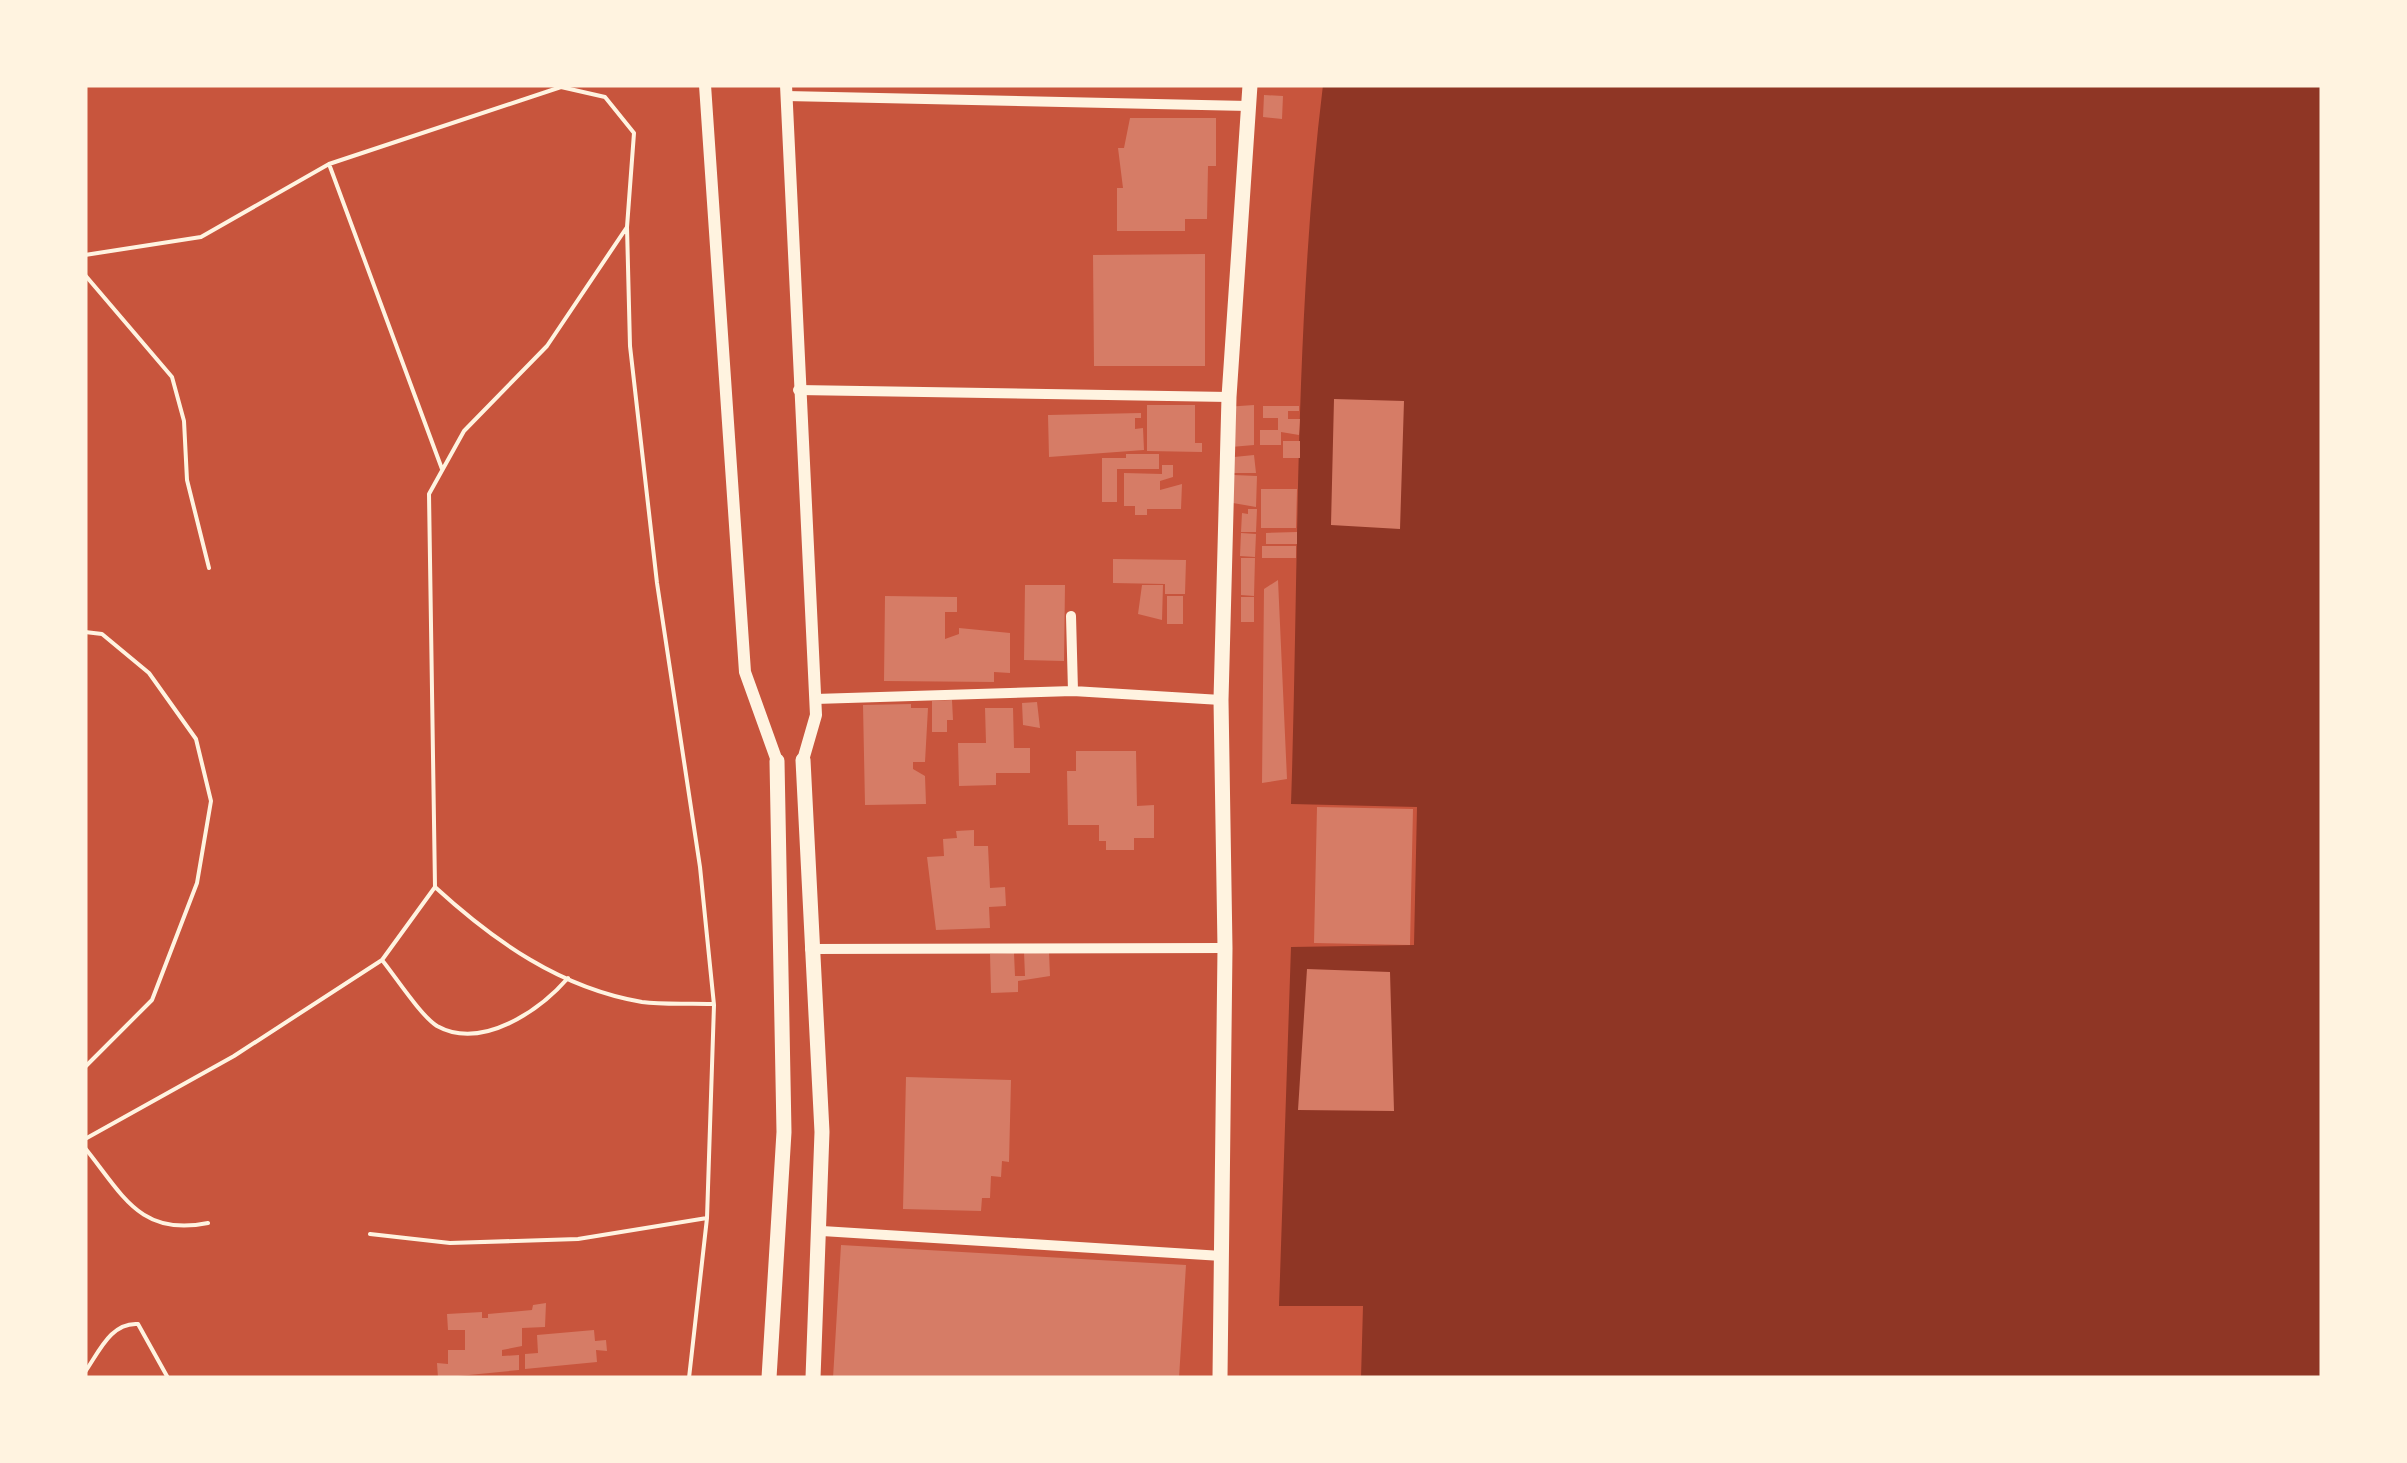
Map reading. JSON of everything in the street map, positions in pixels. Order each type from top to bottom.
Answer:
[{"type":"main road","points":[[1220,1378],[1225,948],[1221,700],[1229,397],[1250,85]]},
{"type":"main road","points":[[769,1378],[784,1132],[777,760]]},
{"type":"main road","points":[[803,760],[822,1132],[822,1230],[813,1378]]},
{"type":"street","points":[[705,85],[745,672],[758,717],[777,760]]},
{"type":"street","points":[[803,760],[814,730],[815,699],[786,90],[1248,106]]},
{"type":"street","points":[[798,390],[1229,397]]},
{"type":"street","points":[[1071,616],[1073,691]]},
{"type":"street","points":[[815,699],[1073,691],[1221,700]]},
{"type":"street","points":[[810,949],[1225,948]]},
{"type":"street","points":[[822,1230],[1222,1256]]},
{"type":"path","points":[[85,255],[200,237],[329,164],[562,87],[605,97],[634,133],[627,227],[630,346],[657,583],[700,867],[714,1004],[707,1218],[688,1378]]},
{"type":"path","points":[[329,164],[442,470]]},
{"type":"path","points":[[85,1139],[234,1056],[382,960],[435,887],[429,494],[464,431],[547,346],[627,227]]},
{"type":"path","points":[[85,275],[172,377],[184,421],[186,480],[209,568]]},
{"type":"path","points":[[85,632],[102,634],[149,673],[196,739],[211,801],[197,883],[152,1000],[85,1068]]},
{"type":"path","points":[[435,887],[486,934],[544,970],[641,1002],[714,1004]]},
{"type":"path","points":[[382,960],[436,1026],[463,1033],[504,1026],[546,1002],[568,978]]},
{"type":"path","points":[[85,1148],[141,1216],[161,1226],[208,1224]]},
{"type":"path","points":[[370,1234],[450,1243],[578,1239],[707,1218]]},
{"type":"path","points":[[85,1372],[109,1336],[131,1323],[138,1324],[168,1378]]},
{"type":"shaded area","points":[[1323,85],[2322,85],[2322,1378],[1361,1378],[1363,1306],[1279,1306],[1291,947],[1414,945],[1417,807],[1291,804],[1302,354]]},
{"type":"building","points":[[1264,95],[1283,96],[1282,119],[1263,117]]},
{"type":"building","points":[[1130,118],[1216,118],[1216,166],[1208,166],[1207,219],[1185,219],[1185,231],[1117,231],[1117,188],[1123,188],[1118,148],[1124,148]]},
{"type":"building","points":[[1205,254],[1205,366],[1094,366],[1093,255]]},
{"type":"building","points":[[1334,399],[1404,401],[1400,529],[1331,525]]},
{"type":"building","points":[[1147,405],[1195,405],[1195,443],[1202,443],[1202,452],[1147,451]]},
{"type":"building","points":[[1254,405],[1254,445],[1231,447],[1225,407]]},
{"type":"building","points":[[1263,406],[1299,406],[1299,411],[1288,411],[1288,419],[1300,419],[1299,435],[1281,432],[1281,445],[1260,445],[1260,430],[1278,430],[1278,418],[1263,418]]},
{"type":"building","points":[[1141,413],[1141,418],[1135,418],[1135,429],[1143,428],[1144,450],[1049,457],[1048,415]]},
{"type":"building","points":[[1283,441],[1300,441],[1300,458],[1283,458]]},
{"type":"building","points":[[1126,454],[1159,454],[1159,469],[1117,469],[1117,502],[1102,502],[1102,458],[1126,458]]},
{"type":"building","points":[[1254,455],[1256,473],[1234,473],[1234,457]]},
{"type":"building","points":[[1162,465],[1173,465],[1173,477],[1160,481],[1160,490],[1182,484],[1181,509],[1147,509],[1147,515],[1135,515],[1135,506],[1124,506],[1124,473],[1162,474]]},
{"type":"building","points":[[1234,475],[1257,476],[1256,507],[1233,503]]},
{"type":"building","points":[[1261,489],[1297,489],[1296,528],[1261,528]]},
{"type":"building","points":[[1248,509],[1257,509],[1256,532],[1241,532],[1242,513],[1248,514]]},
{"type":"building","points":[[1297,532],[1297,544],[1266,544],[1266,533]]},
{"type":"building","points":[[1241,533],[1256,534],[1255,557],[1240,556]]},
{"type":"building","points":[[1262,546],[1296,546],[1296,558],[1262,558]]},
{"type":"building","points":[[1241,558],[1255,558],[1254,596],[1241,595]]},
{"type":"building","points":[[1113,559],[1186,560],[1185,594],[1165,594],[1165,584],[1113,583]]},
{"type":"building","points":[[1278,580],[1287,779],[1262,783],[1264,589]]},
{"type":"building","points":[[1025,585],[1065,585],[1064,661],[1024,660]]},
{"type":"building","points":[[1142,585],[1163,585],[1162,620],[1138,614]]},
{"type":"building","points":[[885,596],[957,597],[957,612],[945,612],[945,639],[959,634],[959,628],[1010,633],[1010,673],[994,672],[994,682],[884,681]]},
{"type":"building","points":[[1167,596],[1183,596],[1183,624],[1167,624]]},
{"type":"building","points":[[1241,597],[1254,597],[1254,622],[1241,622]]},
{"type":"building","points":[[952,700],[953,720],[947,720],[947,732],[932,732],[932,701]]},
{"type":"building","points":[[1037,702],[1040,728],[1023,725],[1022,703]]},
{"type":"building","points":[[911,704],[911,708],[928,708],[925,762],[913,762],[913,769],[925,776],[926,804],[865,805],[863,705]]},
{"type":"building","points":[[985,708],[1013,708],[1014,748],[1030,748],[1030,773],[996,773],[996,785],[959,786],[958,743],[986,743]]},
{"type":"building","points":[[1076,751],[1136,751],[1137,806],[1154,805],[1154,838],[1134,838],[1134,850],[1106,850],[1106,841],[1099,841],[1099,825],[1068,825],[1067,771],[1076,771]]},
{"type":"building","points":[[1317,807],[1413,809],[1410,945],[1314,943]]},
{"type":"building","points":[[974,830],[974,846],[988,846],[990,888],[1005,887],[1006,906],[989,907],[990,928],[936,930],[927,857],[944,856],[943,839],[957,838],[956,831]]},
{"type":"building","points":[[1024,952],[1049,952],[1050,976],[1018,981],[1018,992],[991,993],[990,954],[1014,953],[1015,976],[1025,976]]},
{"type":"building","points":[[1307,969],[1390,972],[1394,1111],[1298,1110]]},
{"type":"building","points":[[906,1077],[1011,1080],[1009,1162],[1002,1161],[1001,1177],[991,1176],[990,1198],[982,1198],[981,1211],[903,1209]]},
{"type":"building","points":[[841,1245],[1186,1265],[1179,1378],[833,1378]]},
{"type":"building","points":[[546,1303],[545,1327],[522,1328],[522,1346],[502,1350],[502,1356],[519,1355],[519,1370],[438,1378],[437,1363],[448,1364],[448,1350],[465,1350],[465,1330],[448,1330],[447,1314],[482,1312],[482,1318],[488,1318],[488,1314],[532,1310],[533,1305]]},
{"type":"building","points":[[594,1330],[595,1341],[606,1340],[607,1351],[596,1350],[597,1362],[525,1369],[525,1354],[538,1353],[537,1335]]}]
